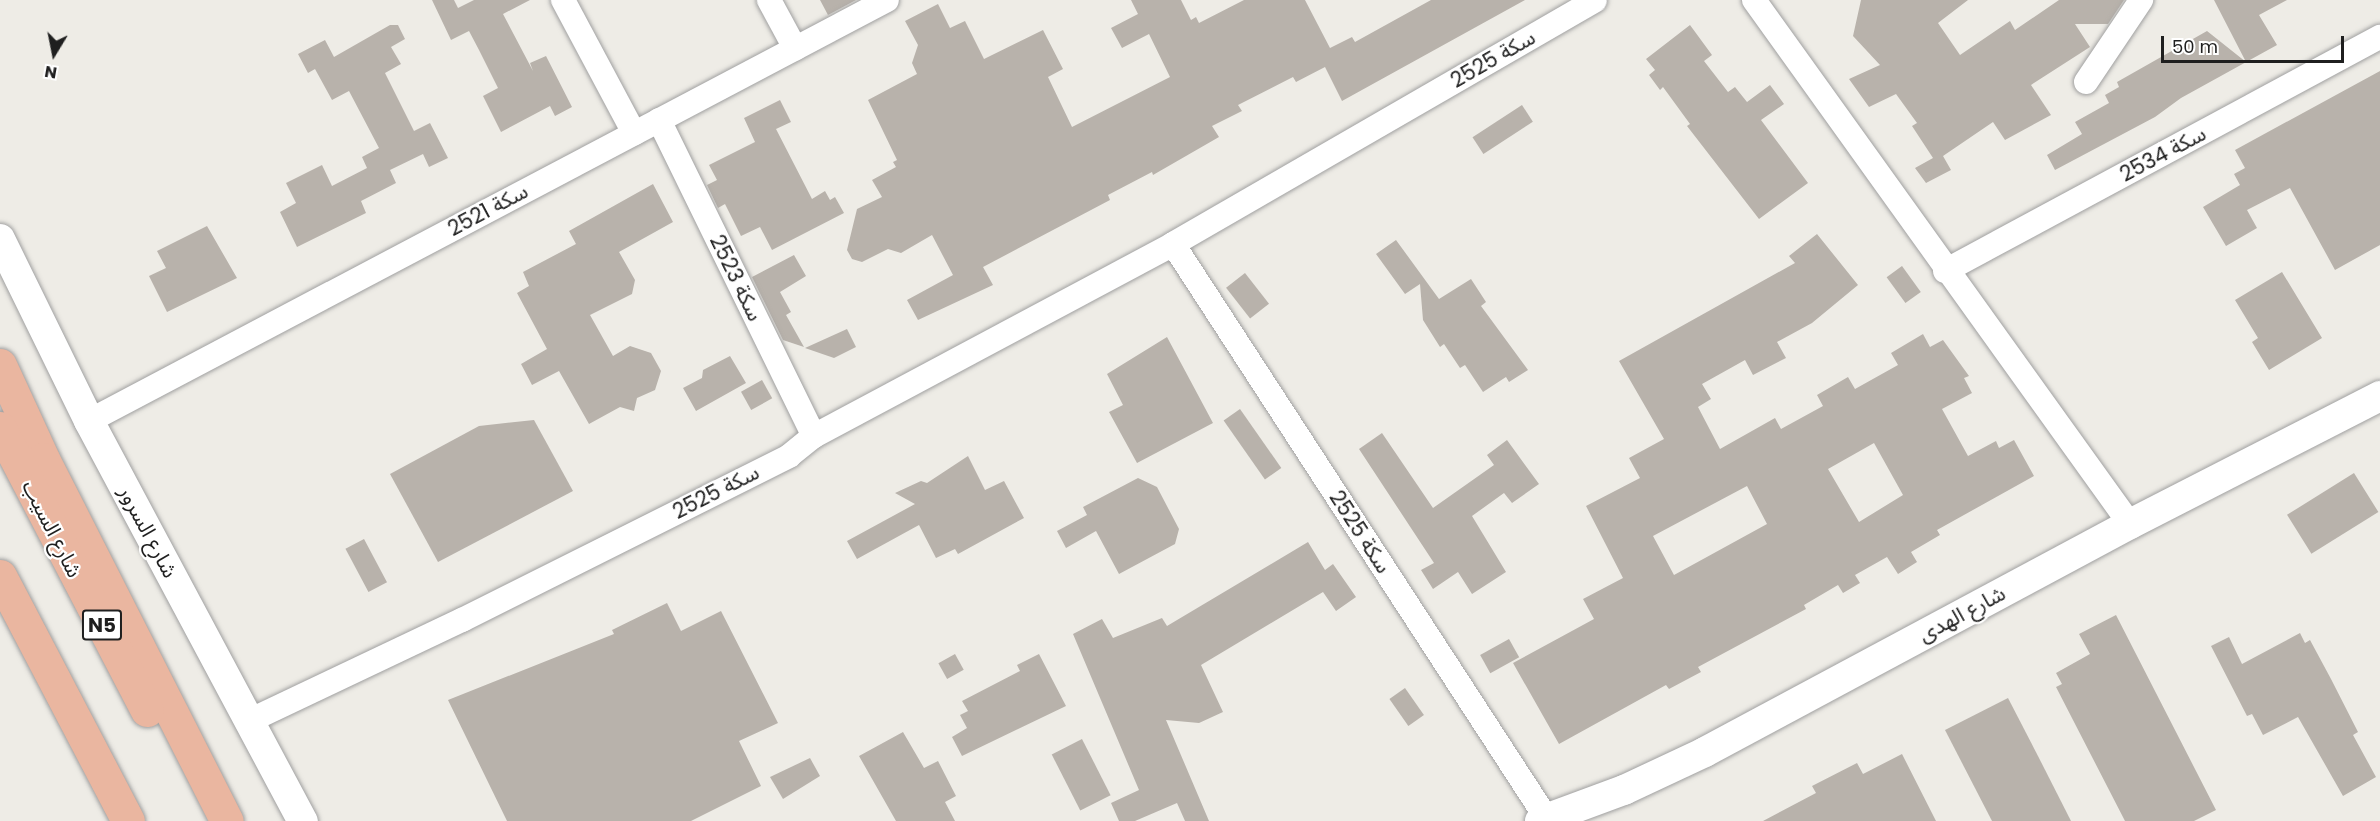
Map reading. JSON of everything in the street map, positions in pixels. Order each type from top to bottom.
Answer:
[{"type":"highway","points":[[0,365],[44,459],[227,821]]},
{"type":"highway","name":"شارع السيب","points":[[0,428],[204,821]]},
{"type":"highway","points":[[0,576],[128,821]]},
{"type":"street","points":[[563,0],[634,133]]},
{"type":"street","points":[[769,0],[795,48]]},
{"type":"street","name":"سكة 2521","points":[[89,421],[887,0]]},
{"type":"street","name":"سكة 2525","points":[[249,722],[779,461],[814,436],[1173,244],[1595,0]]},
{"type":"street","points":[[1754,0],[1945,271],[2130,524]]},
{"type":"street","points":[[2086,82],[2141,0]]},
{"type":"street","name":"سكة 2534","points":[[1945,271],[2380,36]]},
{"type":"street","name":"سكة 2523","points":[[658,120],[814,436]]},
{"type":"street","name":"شارع السرور","points":[[0,239],[89,421],[303,821]]},
{"type":"street","name":"سكة 2525","points":[[1173,244],[1544,820]]},
{"type":"street","name":"شارع الهدى","points":[[1544,820],[1624,790],[1705,752],[2130,524],[2380,396]]},
{"type":"building","points":[[432,0],[454,0],[458,8],[474,0],[530,0],[503,14],[533,71],[530,63],[546,56],[572,107],[555,116],[550,106],[501,132],[483,96],[498,88],[479,50],[469,31],[451,40]]},
{"type":"building","points":[[820,0],[856,0],[828,15]]},
{"type":"building","points":[[1131,0],[1181,0],[1191,20],[1196,17],[1199,23],[1244,0],[1305,0],[1330,48],[1352,37],[1355,42],[1431,0],[1525,0],[1342,101],[1325,67],[1296,82],[1293,77],[1238,105],[1242,111],[1212,126],[1219,137],[1153,175],[1152,172],[1108,195],[1110,200],[983,267],[993,285],[918,320],[907,300],[953,275],[932,235],[901,253],[888,249],[862,262],[852,259],[847,250],[857,209],[882,197],[872,180],[896,167],[893,162],[897,160],[868,100],[917,74],[912,63],[918,45],[905,21],[938,4],[950,28],[965,21],[984,59],[1043,30],[1063,69],[1048,77],[1072,127],[1170,77],[1149,34],[1122,48],[1111,28],[1138,14]]},
{"type":"building","points":[[1861,0],[1968,0],[1938,23],[1960,55],[2010,21],[2015,30],[2059,0],[2124,0],[2108,24],[2075,24],[2090,47],[2031,85],[2051,115],[2005,140],[1993,122],[1943,156],[1951,170],[1926,183],[1915,168],[1933,158],[1912,126],[1917,123],[1896,94],[1869,107],[1849,79],[1880,65],[1853,36]]},
{"type":"building","points":[[2214,0],[2287,0],[2259,15],[2277,45],[2181,98],[2155,117],[2055,170],[2047,155],[2082,134],[2075,122],[2109,103],[2105,95],[2119,87],[2117,82],[2207,31],[2246,62]]},
{"type":"building","points":[[390,25],[398,25],[405,39],[391,47],[401,64],[385,73],[414,131],[430,123],[448,158],[429,167],[423,154],[390,170],[396,183],[361,201],[366,213],[297,247],[280,212],[296,203],[286,183],[322,165],[332,186],[367,168],[362,157],[379,148],[349,91],[332,100],[315,69],[308,73],[298,54],[325,40],[334,57]]},
{"type":"building","points":[[1690,25],[1712,55],[1704,61],[1728,92],[1735,87],[1747,102],[1770,85],[1784,104],[1761,120],[1808,183],[1759,219],[1687,126],[1690,124],[1663,87],[1660,90],[1649,75],[1655,70],[1646,59]]},
{"type":"building","points":[[2380,71],[2380,245],[2335,270],[2290,188],[2247,210],[2257,228],[2226,246],[2203,207],[2240,185],[2234,174],[2245,168],[2235,150]]},
{"type":"building","points":[[780,100],[791,122],[776,129],[812,199],[825,191],[830,200],[835,197],[844,213],[772,250],[760,227],[741,236],[725,204],[718,208],[707,185],[717,180],[709,165],[755,142],[744,118]]},
{"type":"building","points":[[1522,105],[1533,122],[1483,154],[1473,137]]},
{"type":"building","points":[[653,184],[673,222],[619,252],[635,280],[632,294],[590,315],[613,356],[630,346],[651,353],[661,371],[655,390],[637,398],[634,411],[620,407],[589,424],[559,371],[532,385],[521,364],[547,349],[517,293],[529,286],[523,272],[576,244],[569,231]]},
{"type":"building","points":[[207,226],[237,278],[167,312],[149,276],[166,268],[157,251]]},
{"type":"building","points":[[1817,234],[1858,285],[1812,323],[1777,342],[1786,358],[1753,375],[1745,360],[1702,384],[1711,399],[1698,407],[1720,449],[1775,418],[1781,429],[1823,406],[1817,395],[1848,377],[1855,389],[1898,365],[1891,353],[1923,334],[1930,347],[1943,340],[1969,376],[1964,378],[1972,393],[1942,409],[1968,456],[1996,441],[1999,448],[2014,440],[2034,476],[1937,530],[1940,535],[1911,552],[1917,562],[1898,574],[1887,557],[1855,575],[1860,583],[1843,593],[1838,585],[1804,605],[1806,609],[1698,667],[1701,672],[1669,689],[1666,685],[1559,744],[1513,663],[1594,619],[1583,599],[1623,578],[1586,506],[1640,478],[1629,458],[1664,439],[1619,361],[1795,263],[1789,256]],"holes":[[[1874,443],[1903,495],[1859,522],[1828,469]],[[1747,486],[1767,524],[1674,575],[1653,536]]]},
{"type":"building","points":[[1396,240],[1439,299],[1471,279],[1486,302],[1481,306],[1528,370],[1509,382],[1506,377],[1483,392],[1465,365],[1460,368],[1444,344],[1440,347],[1423,320],[1420,284],[1405,294],[1376,254]]},
{"type":"building","points":[[794,255],[806,276],[780,292],[791,312],[786,315],[804,347],[783,340],[752,277]]},
{"type":"building","points":[[1902,266],[1921,292],[1905,303],[1887,277]]},
{"type":"building","points":[[2282,272],[2322,338],[2269,370],[2252,342],[2258,338],[2235,300]]},
{"type":"building","points":[[1245,273],[1269,304],[1250,319],[1226,288]]},
{"type":"building","points":[[847,329],[856,347],[834,358],[805,348]]},
{"type":"building","points":[[1167,337],[1213,423],[1137,463],[1109,412],[1123,405],[1107,374]]},
{"type":"building","points":[[730,356],[746,383],[696,411],[683,388],[702,378],[703,370]]},
{"type":"building","points":[[762,380],[772,398],[751,410],[741,392]]},
{"type":"building","points":[[1240,409],[1281,468],[1265,479],[1224,420]]},
{"type":"building","points":[[534,420],[573,491],[438,562],[390,474],[479,426]]},
{"type":"building","points":[[1382,433],[1433,508],[1494,465],[1487,455],[1507,440],[1539,484],[1512,503],[1504,493],[1472,516],[1506,572],[1472,594],[1458,572],[1433,589],[1421,570],[1434,563],[1359,449]]},
{"type":"building","points":[[968,456],[985,490],[1004,481],[1024,518],[958,554],[955,549],[936,558],[919,525],[857,559],[847,541],[915,504],[895,493],[921,481],[927,483]]},
{"type":"building","points":[[2354,473],[2378,512],[2311,554],[2287,515]]},
{"type":"building","points":[[1138,478],[1157,487],[1179,529],[1175,544],[1119,574],[1096,531],[1066,548],[1057,531],[1087,515],[1083,507]]},
{"type":"building","points":[[364,539],[387,582],[368,592],[345,549]]},
{"type":"building","points":[[1308,542],[1325,570],[1333,564],[1356,597],[1336,611],[1323,592],[1201,665],[1223,712],[1199,723],[1166,720],[1209,821],[1185,821],[1177,803],[1135,821],[1119,821],[1111,803],[1139,790],[1073,634],[1102,619],[1113,638],[1162,618],[1167,626]]},
{"type":"building","points":[[667,603],[681,631],[721,611],[778,723],[739,741],[761,786],[691,821],[507,821],[448,700],[614,634],[612,630]]},
{"type":"building","points":[[2116,615],[2216,810],[2194,821],[2125,821],[2056,687],[2062,684],[2056,673],[2090,654],[2079,634]]},
{"type":"building","points":[[2300,633],[2305,643],[2310,640],[2331,679],[2358,732],[2353,735],[2376,777],[2343,796],[2298,717],[2263,735],[2252,714],[2247,716],[2211,646],[2229,637],[2242,664]]},
{"type":"building","points":[[1509,639],[1519,657],[1490,673],[1480,655]]},
{"type":"building","points":[[955,654],[964,670],[947,679],[938,663]]},
{"type":"building","points":[[1039,654],[1066,706],[962,756],[952,737],[967,728],[960,715],[968,711],[962,701],[1020,671],[1017,665]]},
{"type":"building","points":[[1405,688],[1424,715],[1408,726],[1389,699]]},
{"type":"building","points":[[2008,698],[2071,821],[1992,821],[1945,730]]},
{"type":"building","points":[[903,732],[924,768],[938,761],[956,796],[945,802],[955,821],[896,821],[859,756]]},
{"type":"building","points":[[1082,739],[1111,795],[1080,811],[1052,754]]},
{"type":"building","points":[[1902,754],[1936,821],[1763,821],[1816,793],[1812,786],[1857,763],[1863,774]]},
{"type":"building","points":[[810,758],[820,776],[783,799],[770,777]]}]
